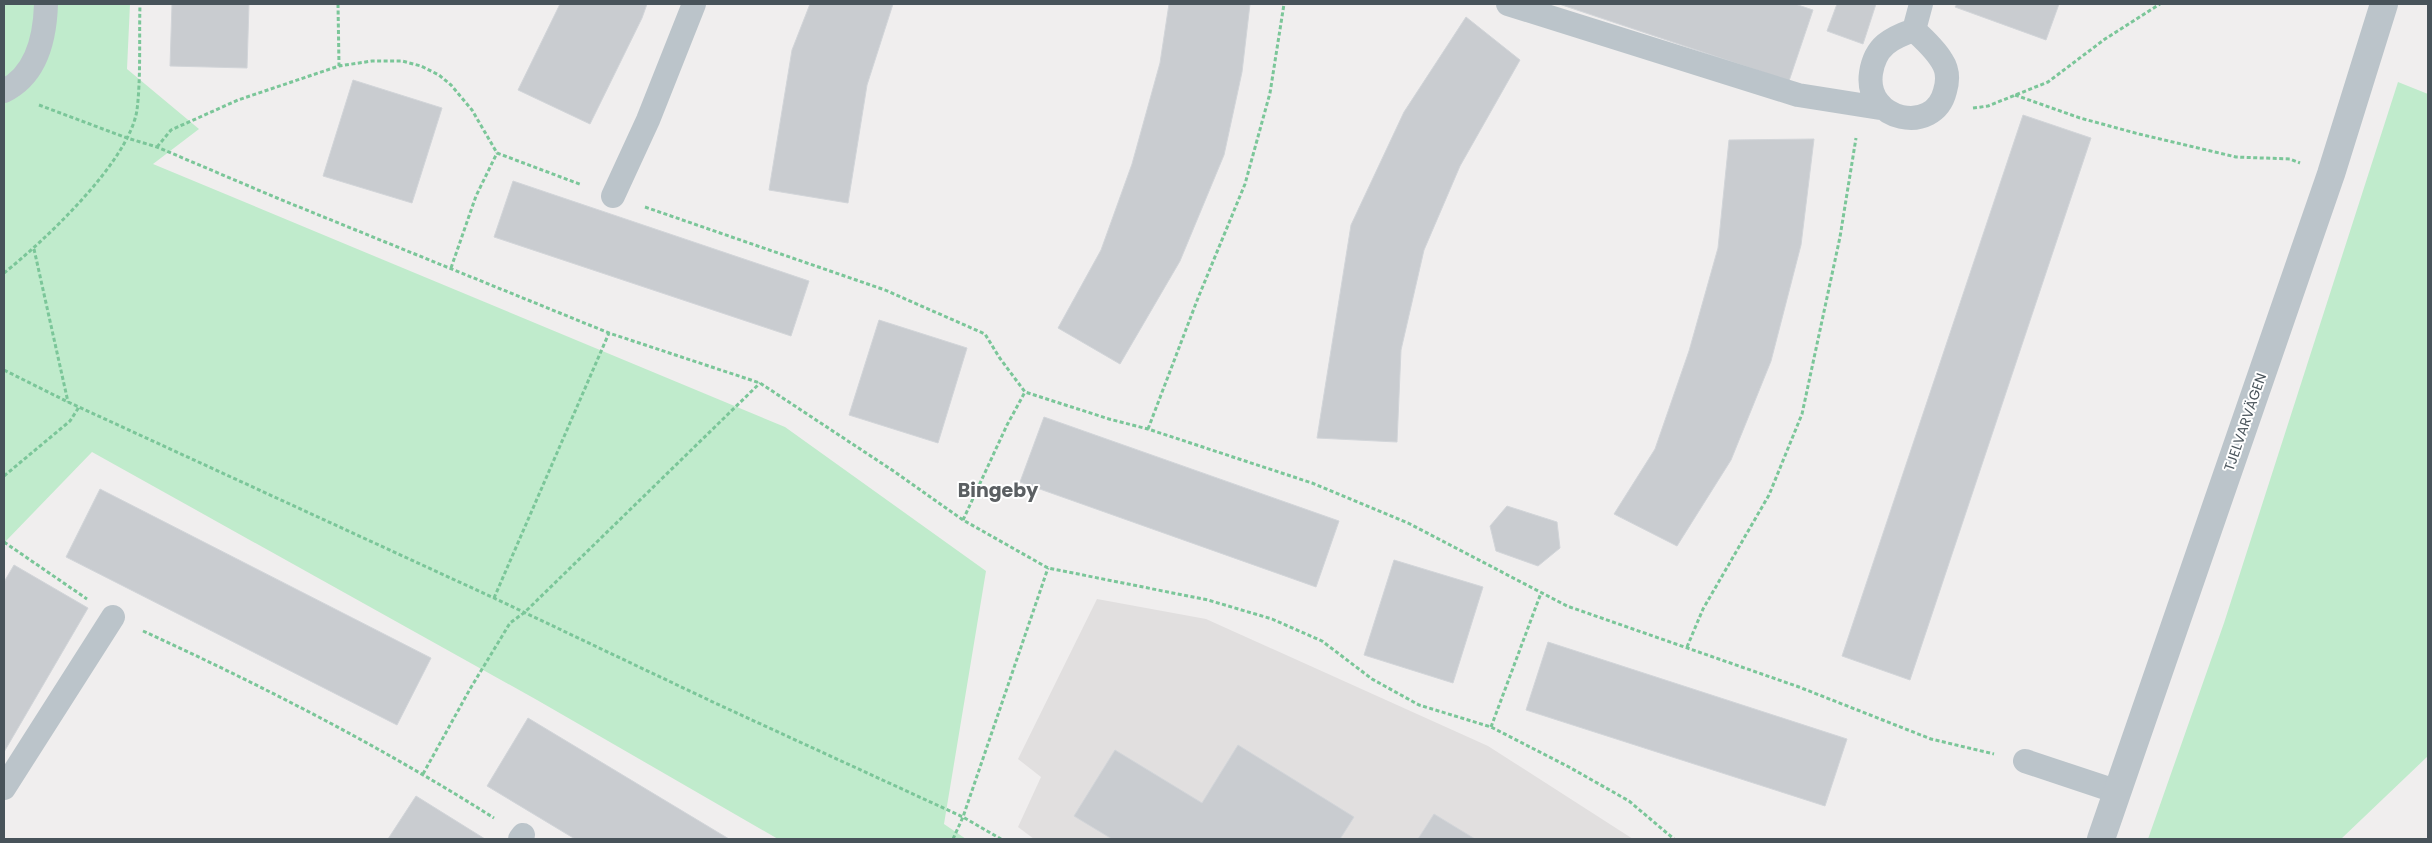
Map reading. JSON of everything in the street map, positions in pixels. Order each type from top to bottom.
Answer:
[{"type":"street","name":"TJELVARVÄGEN","points":[[2101,839],[2331,174],[2384,4]]},
{"type":"lane","points":[[6,90],[21,80],[33,65],[42,39],[46,4]]},
{"type":"lane","points":[[613,196],[648,120],[694,4]]},
{"type":"lane","points":[[1508,4],[1798,95],[1870,106],[1902,118],[1928,116],[1942,102],[1948,81],[1943,62],[1931,46],[1914,30]]},
{"type":"lane","points":[[1914,30],[1922,4]]},
{"type":"lane","points":[[1870,106],[1869,86],[1873,60],[1891,38],[1914,30]]},
{"type":"lane","points":[[4,788],[113,617]]},
{"type":"lane","points":[[2025,761],[2118,792]]},
{"type":"path","points":[[4,273],[34,249],[77,205],[127,138],[136,110],[140,4]]},
{"type":"path","points":[[338,4],[339,66]]},
{"type":"path","points":[[1148,429],[1198,298],[1245,184],[1270,92],[1284,4]]},
{"type":"path","points":[[1928,116],[1988,106],[2048,82],[2105,39],[2160,4]]},
{"type":"path","points":[[157,146],[171,130],[238,100],[339,66],[372,61],[402,61],[438,75],[451,85],[472,110],[497,153],[613,196],[868,283],[956,319],[985,334],[999,357],[1025,392],[1109,419],[1148,429],[1312,483],[1408,523],[1567,606],[1799,687],[1931,739],[2025,761]]},
{"type":"path","points":[[6,90],[38,105],[127,138],[157,146],[608,334],[760,384],[896,472],[963,520],[1048,568],[1208,600],[1272,619],[1322,641],[1372,679],[1419,705],[1492,727],[1570,767],[1629,802],[1674,839]]},
{"type":"path","points":[[2015,96],[2080,118],[2139,134],[2236,157],[2290,159],[2331,174]]},
{"type":"path","points":[[1687,647],[1703,609],[1769,495],[1802,414],[1870,106]]},
{"type":"path","points":[[451,269],[476,196],[497,153]]},
{"type":"path","points":[[34,249],[68,402]]},
{"type":"path","points":[[494,598],[608,334]]},
{"type":"path","points":[[4,370],[68,402],[525,612],[963,817],[1001,839]]},
{"type":"path","points":[[423,774],[470,688],[510,623],[525,612],[760,384]]},
{"type":"path","points":[[963,520],[1007,425],[1025,392]]},
{"type":"path","points":[[4,476],[70,421],[79,407]]},
{"type":"path","points":[[4,542],[113,617],[225,669],[423,774],[522,837]]},
{"type":"path","points":[[953,839],[963,817],[1048,568]]},
{"type":"path","points":[[1492,727],[1541,592]]},
{"type":"shaded area","points":[[1097,599],[1206,619],[1488,746],[1633,839],[1034,839],[1018,827],[1041,777],[1018,759]]},
{"type":"green space","points":[[4,4],[130,4],[127,69],[199,129],[153,164],[785,427],[986,571],[944,824],[966,839],[778,839],[537,700],[92,452],[4,543]]},
{"type":"green space","points":[[2398,82],[2428,94],[2428,756],[2341,839],[2148,839],[2224,623]]},
{"type":"building","points":[[172,4],[249,4],[247,68],[170,66]]},
{"type":"building","points":[[560,4],[647,4],[590,124],[518,90]]},
{"type":"building","points":[[810,4],[893,4],[867,85],[848,203],[769,190],[792,50]]},
{"type":"building","points":[[1169,4],[1250,4],[1242,72],[1224,155],[1180,261],[1120,364],[1058,328],[1101,250],[1132,164],[1160,63]]},
{"type":"building","points":[[1559,4],[1795,4],[1813,10],[1789,81]]},
{"type":"building","points":[[1837,4],[1876,4],[1863,44],[1827,31]]},
{"type":"building","points":[[1957,4],[2059,4],[2046,40],[1955,7]]},
{"type":"building","points":[[1466,17],[1520,60],[1460,166],[1424,250],[1401,350],[1397,442],[1317,438],[1351,225],[1404,112]]},
{"type":"building","points":[[353,80],[442,108],[412,203],[323,176]]},
{"type":"building","points":[[2023,115],[2091,138],[1910,680],[1842,656]]},
{"type":"building","points":[[1814,139],[1801,245],[1771,361],[1731,460],[1677,546],[1614,514],[1655,449],[1689,351],[1718,248],[1729,140]]},
{"type":"building","points":[[513,181],[809,281],[791,336],[494,237]]},
{"type":"building","points":[[879,320],[967,348],[938,443],[849,415]]},
{"type":"building","points":[[1044,417],[1339,521],[1316,587],[1020,482]]},
{"type":"building","points":[[100,489],[431,658],[397,725],[66,557]]},
{"type":"building","points":[[1507,506],[1557,522],[1560,548],[1538,566],[1496,551],[1490,526]]},
{"type":"building","points":[[1394,560],[1483,587],[1453,683],[1364,655]]},
{"type":"building","points":[[14,565],[88,608],[4,752],[4,582]]},
{"type":"building","points":[[1548,642],[1847,739],[1825,806],[1526,710]]},
{"type":"building","points":[[528,718],[729,839],[575,839],[487,786]]},
{"type":"building","points":[[1238,745],[1354,817],[1340,839],[1112,839],[1074,816],[1115,750],[1202,803]]},
{"type":"building","points":[[416,796],[485,839],[388,839]]},
{"type":"building","points":[[1434,814],[1475,839],[1418,839]]},
{"type":"district","name":"Bingeby","points":[[998,490]]}]
